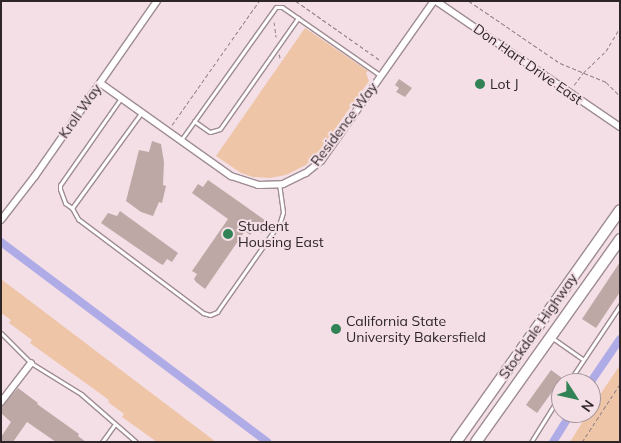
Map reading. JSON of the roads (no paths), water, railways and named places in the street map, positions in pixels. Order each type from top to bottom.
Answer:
[{"type":"main road","name":"Stockdale Highway","points":[[459,439],[620,210]]},
{"type":"main road","name":"Stockdale Highway","points":[[476,442],[620,239]]},
{"type":"street","name":"Kroll Way","points":[[1,220],[158,1]]},
{"type":"street","name":"Residence Way","points":[[100,83],[243,182],[266,186],[279,185],[306,174],[321,160],[435,1]]},
{"type":"street","name":"Don Hart Drive East","points":[[435,1],[620,127]]},
{"type":"street","points":[[1,402],[31,363]]},
{"type":"lane","points":[[180,140],[272,11],[279,6],[381,76]]},
{"type":"lane","points":[[194,121],[210,132],[220,129],[298,18]]},
{"type":"lane","points":[[121,97],[60,185],[63,198],[72,208],[78,219],[203,313],[210,315],[217,312],[280,222],[283,212],[279,185]]},
{"type":"lane","points":[[72,208],[142,112]]},
{"type":"lane","points":[[574,373],[620,305]]},
{"type":"lane","points":[[1,333],[31,363],[81,394],[136,442]]},
{"type":"lane","points":[[551,336],[583,359]]},
{"type":"lane","points":[[530,442],[551,409]]},
{"type":"lane","points":[[102,442],[115,424]]},
{"type":"waterway","points":[[1,242],[267,442]]},
{"type":"waterway","points":[[597,373],[620,339]]},
{"type":"waterway","points":[[553,442],[565,423]]},
{"type":"place","name":"Lot J","points":[[480,84]]},
{"type":"place","name":"Student Housing East","points":[[228,234]]},
{"type":"place","name":"California State University Bakersfield","points":[[336,329]]}]
